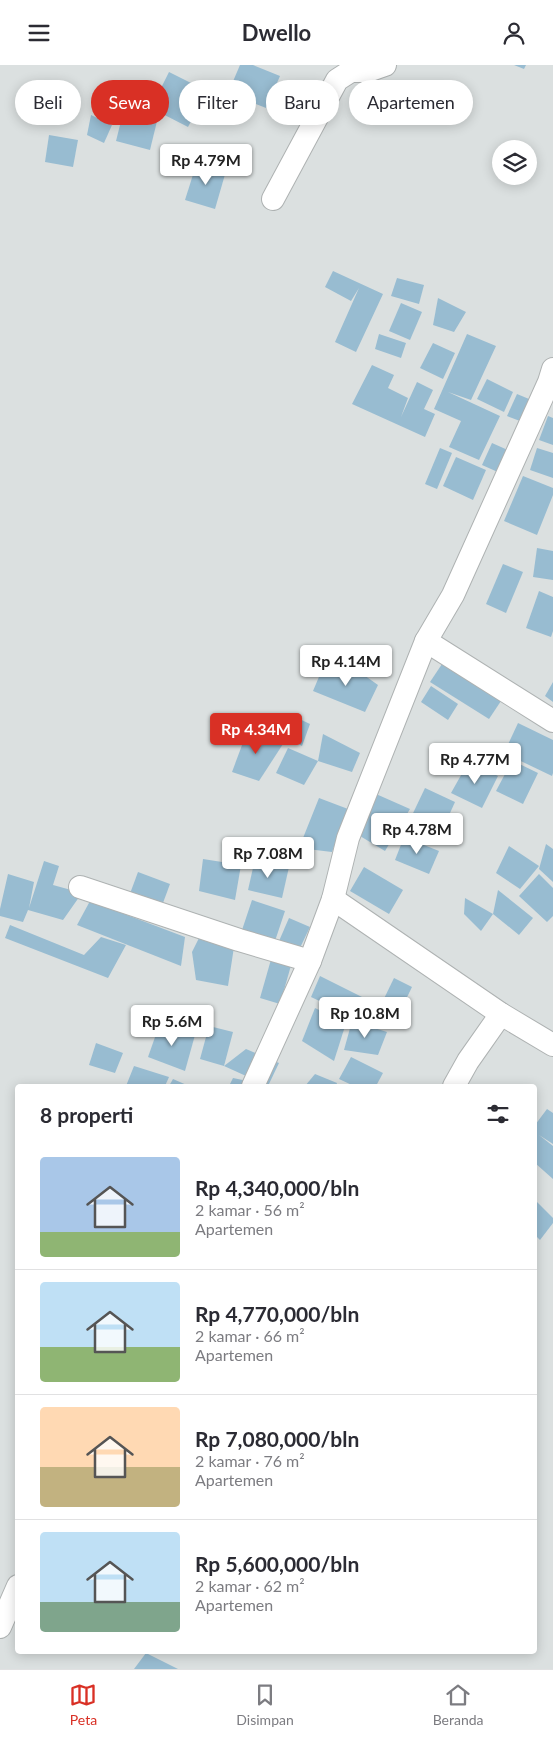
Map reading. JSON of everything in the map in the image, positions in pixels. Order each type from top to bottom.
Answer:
[{"type":"street","points":[[273,199],[338,80],[351,71],[368,71],[385,65]]},
{"type":"street","points":[[253,1084],[310,961],[333,899],[348,838],[426,641],[453,595],[549,382],[553,369]]},
{"type":"street","points":[[426,641],[553,721]]},
{"type":"street","points":[[80,887],[230,937],[310,961]]},
{"type":"street","points":[[333,899],[500,1014],[553,1045]]},
{"type":"street","points":[[455,1084],[468,1061],[500,1014]]},
{"type":"street","points":[[0,1627],[15,1593]]},
{"type":"building","points":[[240,65],[253,65],[280,76],[278,80],[266,80],[266,108],[256,104],[256,80],[234,80]]},
{"type":"building","points":[[514,65],[526,65],[524,69]]},
{"type":"building","points":[[169,72],[185,80],[179,80],[179,122],[169,117],[169,80],[165,80]]},
{"type":"building","points":[[91,115],[91,125],[112,125],[104,143],[87,135]]},
{"type":"building","points":[[120,125],[156,125],[150,150],[116,141]]},
{"type":"building","points":[[49,135],[78,140],[73,167],[45,162]]},
{"type":"building","points":[[197,162],[226,171],[215,209],[185,200]]},
{"type":"building","points":[[333,271],[383,294],[356,352],[335,342],[359,288],[351,301],[325,287]]},
{"type":"building","points":[[397,278],[424,285],[419,304],[391,296]]},
{"type":"building","points":[[438,298],[466,312],[454,332],[433,325]]},
{"type":"building","points":[[401,303],[422,312],[410,340],[389,331]]},
{"type":"building","points":[[379,334],[406,343],[401,358],[375,349]]},
{"type":"building","points":[[467,334],[496,346],[471,400],[448,392],[500,416],[479,460],[449,447],[461,421],[434,409]]},
{"type":"building","points":[[433,343],[455,353],[443,379],[420,368]]},
{"type":"building","points":[[372,365],[394,375],[388,388],[408,398],[401,417],[417,382],[433,390],[424,409],[435,414],[425,437],[352,404]]},
{"type":"building","points":[[487,379],[513,392],[504,412],[477,399]]},
{"type":"building","points":[[517,394],[529,399],[520,421],[507,416]]},
{"type":"building","points":[[548,416],[553,418],[553,445],[539,440]]},
{"type":"building","points":[[492,443],[510,451],[500,473],[482,465]]},
{"type":"building","points":[[440,448],[452,453],[437,489],[425,484]]},
{"type":"building","points":[[537,448],[553,453],[553,478],[530,470]]},
{"type":"building","points":[[456,457],[486,470],[473,500],[443,486]]},
{"type":"building","points":[[523,476],[553,488],[553,495],[537,535],[504,521]]},
{"type":"building","points":[[537,548],[553,551],[553,580],[533,577]]},
{"type":"building","points":[[503,564],[523,572],[506,613],[486,604]]},
{"type":"building","points":[[539,591],[553,597],[553,631],[551,637],[526,628]]},
{"type":"building","points":[[444,661],[503,698],[489,719],[430,682]]},
{"type":"building","points":[[324,665],[349,672],[354,668],[378,685],[365,712],[313,691]]},
{"type":"building","points":[[553,682],[553,702],[545,696]]},
{"type":"building","points":[[431,686],[458,704],[448,720],[421,702]]},
{"type":"building","points":[[289,714],[310,724],[302,746],[280,734]]},
{"type":"building","points":[[518,723],[553,740],[552,776],[504,753]]},
{"type":"building","points":[[248,729],[283,744],[259,781],[232,772]]},
{"type":"building","points":[[323,734],[360,753],[352,772],[318,761]]},
{"type":"building","points":[[288,748],[318,761],[304,785],[276,773]]},
{"type":"building","points":[[503,756],[538,773],[523,804],[496,791],[505,774],[490,766]]},
{"type":"building","points":[[469,761],[498,776],[482,808],[451,793]]},
{"type":"building","points":[[425,788],[455,802],[436,844],[405,830]]},
{"type":"building","points":[[376,794],[410,809],[385,851],[355,833]]},
{"type":"building","points":[[319,798],[348,809],[332,852],[299,848]]},
{"type":"building","points":[[404,837],[439,851],[429,874],[395,860]]},
{"type":"building","points":[[546,844],[553,849],[553,882],[539,869]]},
{"type":"building","points":[[509,846],[539,866],[520,889],[496,873]]},
{"type":"building","points":[[203,859],[241,865],[235,900],[199,891]]},
{"type":"building","points":[[255,859],[289,867],[282,898],[248,890]]},
{"type":"building","points":[[44,861],[59,866],[53,885],[82,893],[63,920],[28,910],[23,922],[0,916],[8,874],[34,882],[29,908]]},
{"type":"building","points":[[364,867],[403,890],[389,914],[350,891]]},
{"type":"building","points":[[138,872],[170,884],[160,911],[128,899]]},
{"type":"building","points":[[539,874],[553,888],[553,916],[547,922],[519,896]]},
{"type":"building","points":[[498,890],[533,918],[519,935],[493,914]]},
{"type":"building","points":[[465,898],[493,914],[481,931],[464,914]]},
{"type":"building","points":[[252,900],[285,911],[275,941],[242,930]]},
{"type":"building","points":[[90,901],[185,937],[181,966],[77,925]]},
{"type":"building","points":[[289,918],[310,927],[299,950],[279,941]]},
{"type":"building","points":[[10,925],[84,955],[101,937],[126,945],[108,978],[5,938]]},
{"type":"building","points":[[199,938],[234,947],[228,986],[196,980],[192,952]]},
{"type":"building","points":[[272,956],[292,962],[280,1004],[260,998]]},
{"type":"building","points":[[320,976],[370,1001],[366,1018],[349,1015],[311,997]]},
{"type":"building","points":[[394,978],[412,987],[396,1020],[378,1011]]},
{"type":"building","points":[[315,1008],[346,1023],[334,1061],[302,1041]]},
{"type":"building","points":[[352,1021],[387,1032],[378,1055],[344,1050]]},
{"type":"building","points":[[160,1023],[195,1035],[185,1071],[148,1057]]},
{"type":"building","points":[[209,1026],[233,1032],[224,1066],[200,1059]]},
{"type":"building","points":[[96,1043],[123,1053],[115,1073],[89,1065]]},
{"type":"building","points":[[246,1049],[279,1063],[269,1084],[264,1084],[224,1066]]},
{"type":"building","points":[[351,1057],[383,1073],[377,1084],[350,1084],[339,1079]]},
{"type":"building","points":[[134,1066],[169,1077],[166,1084],[127,1084]]},
{"type":"building","points":[[315,1074],[337,1083],[337,1084],[307,1084]]},
{"type":"building","points":[[233,1078],[262,1084],[230,1084]]},
{"type":"building","points":[[173,1079],[184,1084],[170,1084]]},
{"type":"building","points":[[547,1109],[553,1113],[553,1144],[539,1135],[553,1146],[553,1179],[537,1165],[537,1122]]},
{"type":"building","points":[[537,1202],[553,1218],[553,1223],[540,1240],[537,1237]]},
{"type":"building","points":[[145,1654],[148,1654],[178,1669],[134,1669]]}]
